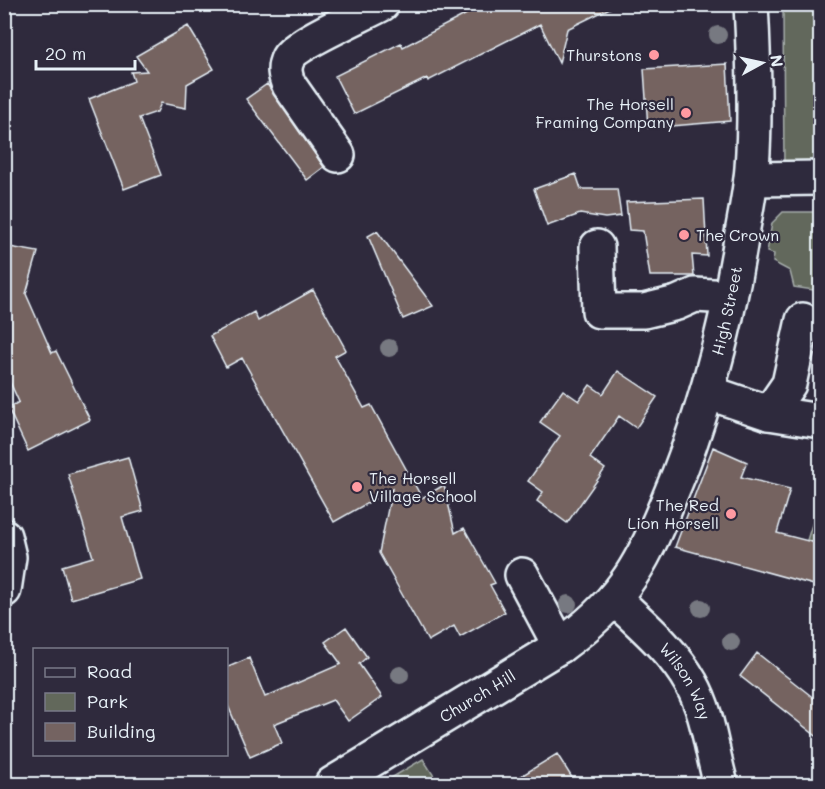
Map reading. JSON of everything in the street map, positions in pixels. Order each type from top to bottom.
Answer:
[{"type":"street","points":[[338,155],[289,85],[285,76],[285,67],[289,56],[301,45],[382,4]]},
{"type":"street","name":"High Street","points":[[614,598],[627,581],[657,526],[687,456],[715,367],[730,297],[750,179],[755,100],[751,4]]},
{"type":"street","points":[[750,179],[820,178]]},
{"type":"street","points":[[597,247],[599,311],[644,311],[677,303],[695,295],[730,297]]},
{"type":"street","points":[[770,412],[789,384],[803,320]]},
{"type":"street","points":[[707,392],[770,412],[820,421]]},
{"type":"street","points":[[4,536],[9,557],[4,590]]},
{"type":"street","points":[[522,575],[560,646]]},
{"type":"street","name":"Church Hill","points":[[332,784],[560,646],[586,627],[614,598]]},
{"type":"street","name":"Wilson Way","points":[[614,598],[662,644],[692,684],[710,735],[720,784]]},
{"type":"green space","points":[[783,5],[820,5],[820,170],[784,169]]},
{"type":"green space","points":[[783,212],[820,212],[820,291],[794,287],[790,271],[773,262],[774,254],[767,252],[772,223]]},
{"type":"green space","points":[[820,500],[820,544],[807,540]]},
{"type":"green space","points":[[423,759],[439,784],[381,784]]},
{"type":"building","points":[[486,4],[618,4],[567,29],[559,63],[540,24],[428,81],[427,78],[354,114],[335,76],[401,43],[403,47]]},
{"type":"building","points":[[188,26],[214,69],[187,84],[186,108],[161,103],[157,112],[139,118],[161,175],[124,189],[89,99],[134,81],[131,72],[147,71],[136,56]]},
{"type":"building","points":[[727,64],[730,121],[648,128],[644,69]]},
{"type":"building","points":[[267,84],[324,167],[307,180],[246,99]]},
{"type":"building","points":[[576,174],[581,189],[617,189],[621,216],[605,218],[580,214],[547,226],[534,189]]},
{"type":"building","name":"The Crown","points":[[704,199],[707,256],[692,255],[694,276],[650,276],[643,231],[629,230],[626,202]]},
{"type":"building","points":[[377,231],[433,306],[403,319],[368,236]]},
{"type":"building","points":[[4,246],[38,252],[26,294],[52,353],[56,351],[90,420],[28,451],[8,408],[19,402],[4,369]]},
{"type":"building","points":[[313,290],[346,350],[335,356],[364,408],[371,405],[422,498],[444,485],[455,533],[464,528],[495,583],[490,585],[505,612],[460,637],[454,626],[428,641],[379,553],[392,489],[334,522],[242,358],[226,367],[210,336],[254,312],[258,321]]},
{"type":"building","points":[[618,371],[657,397],[636,428],[619,416],[590,458],[605,469],[567,523],[537,501],[543,492],[528,481],[560,436],[540,422],[563,390],[579,401],[590,385],[603,394]]},
{"type":"building","name":"The Red Lion Horsell","points":[[713,447],[747,462],[741,477],[790,489],[777,533],[820,544],[820,563],[814,585],[675,547]]},
{"type":"building","points":[[128,457],[143,511],[122,517],[140,579],[71,599],[62,566],[93,557],[68,474]]},
{"type":"building","points":[[346,627],[367,657],[359,664],[382,697],[348,721],[333,700],[274,724],[282,743],[250,757],[228,706],[228,667],[249,658],[265,697],[341,664],[325,642]]},
{"type":"building","points":[[757,653],[820,703],[820,739],[740,676]]},
{"type":"building","points":[[557,754],[576,784],[508,784]]},
{"type":"place","name":"Thurstons","points":[[654,55]]},
{"type":"place","name":"The Horsell Framing Company","points":[[686,113]]},
{"type":"place","name":"The Crown","points":[[684,235]]},
{"type":"place","name":"The Horsell Village School","points":[[357,487]]},
{"type":"place","name":"The Red Lion Horsell","points":[[731,514]]}]
